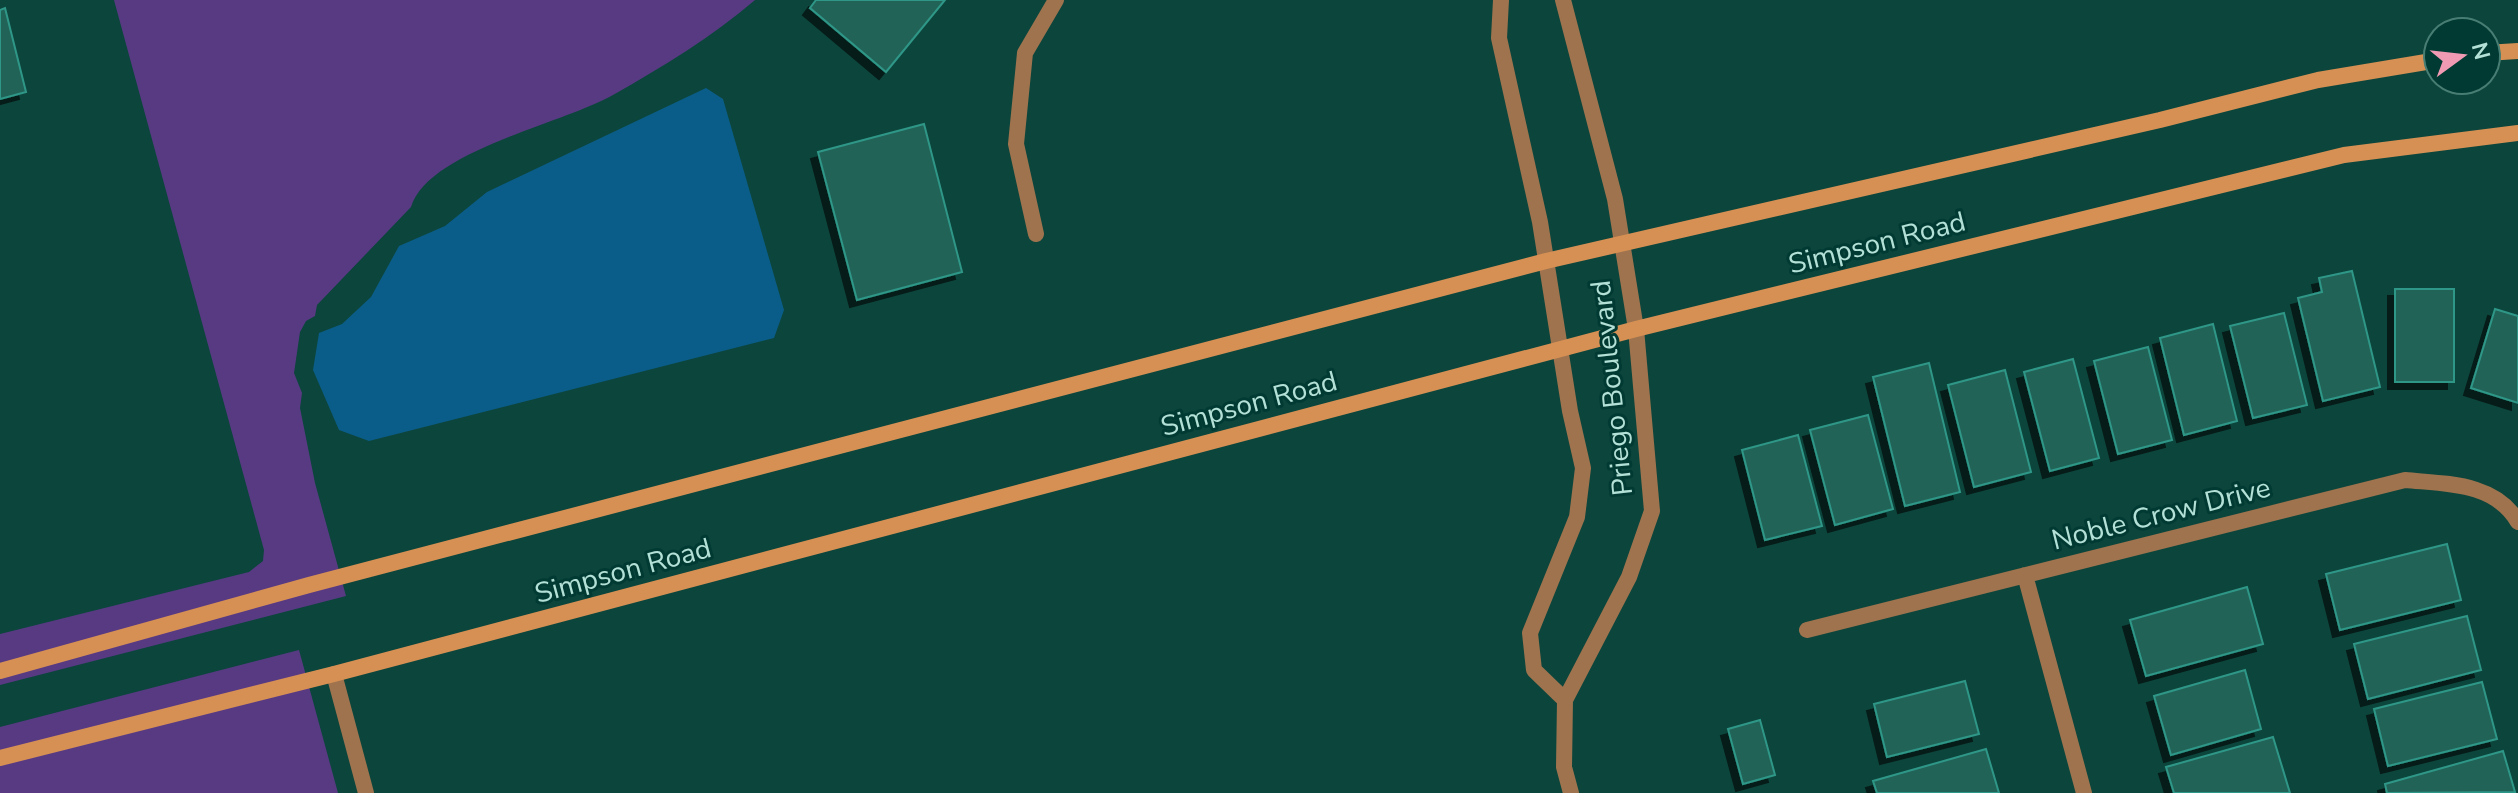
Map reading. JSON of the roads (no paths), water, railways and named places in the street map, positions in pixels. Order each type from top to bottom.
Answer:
[{"type":"main road","name":"Simpson Road","points":[[0,671],[309,585],[1546,261],[2160,120],[2318,80],[2422,63]]},
{"type":"main road","name":"Simpson Road","points":[[0,758],[334,674],[1636,329],[2344,155],[2518,133]]},
{"type":"street","points":[[1036,234],[1016,144],[1025,53],[1056,0]]},
{"type":"street","name":"Priego Boulevard","points":[[1501,0],[1499,38],[1540,222],[1583,468],[1577,517],[1530,633],[1534,670],[1565,700]]},
{"type":"street","name":"Priego Boulevard","points":[[1563,0],[1615,199],[1636,329],[1652,511],[1629,577],[1565,700],[1564,767],[1571,793]]},
{"type":"street","name":"Noble Crow Drive","points":[[1807,630],[2405,480],[2475,486],[2513,513],[2518,522]]},
{"type":"street","points":[[2025,575],[2084,793]]},
{"type":"street","points":[[334,674],[366,793]]},
{"type":"water","points":[[706,88],[723,99],[784,310],[774,338],[369,441],[339,430],[313,370],[319,333],[342,324],[371,297],[399,246],[445,226],[487,192]]}]
